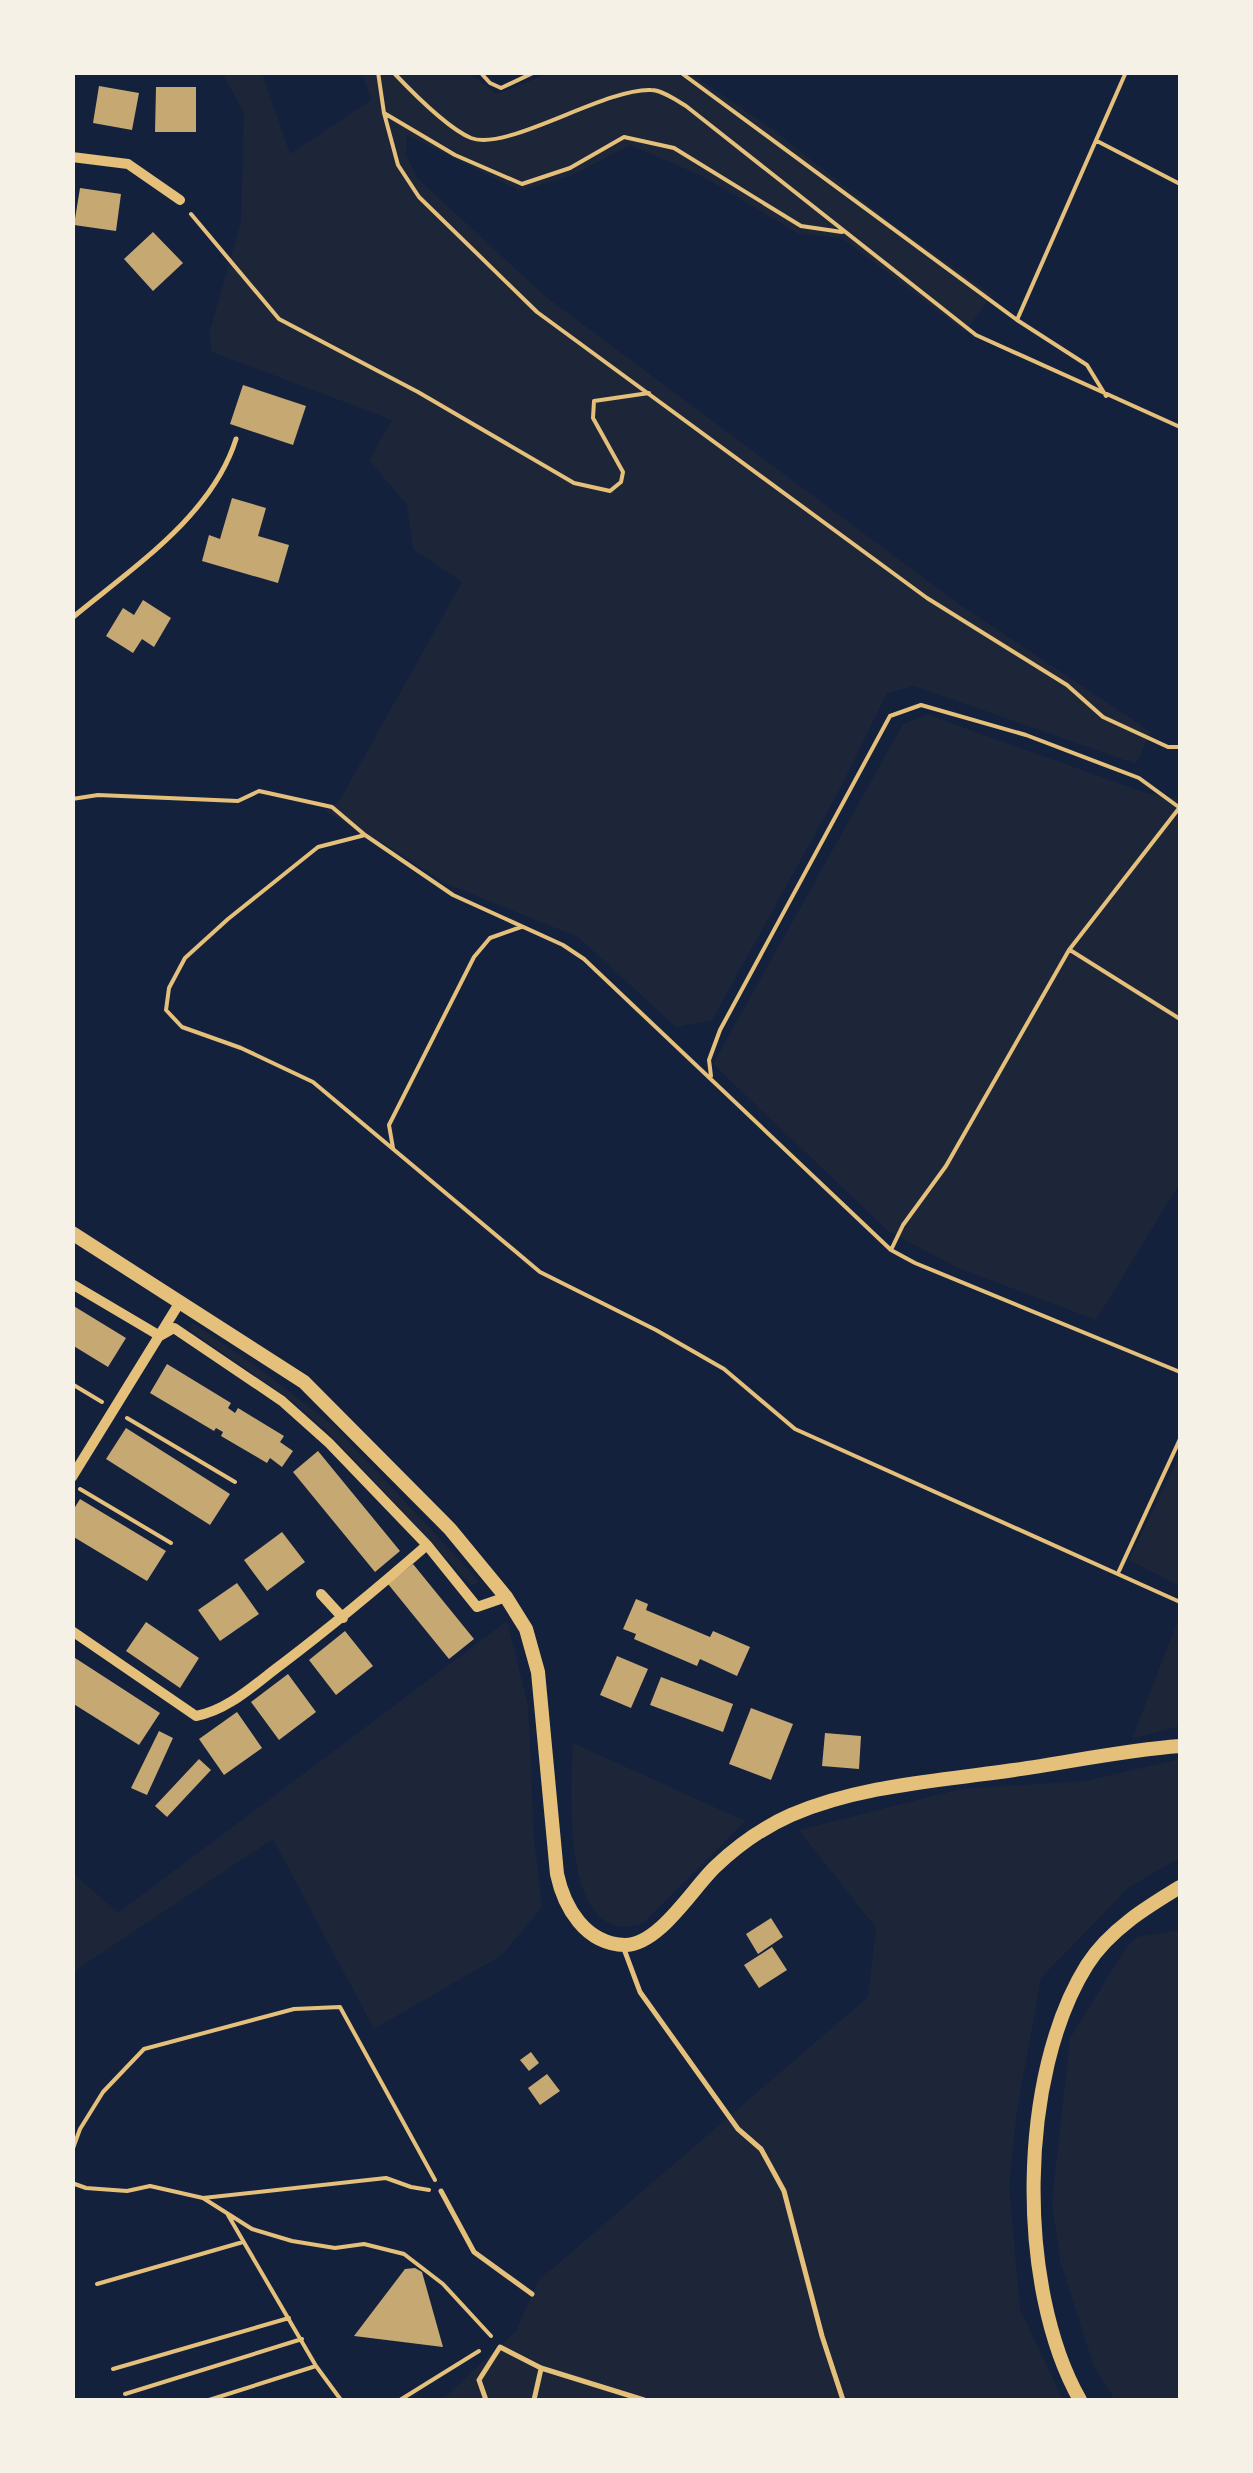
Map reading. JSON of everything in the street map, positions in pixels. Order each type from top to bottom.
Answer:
[{"type":"main road","points":[[72,1233],[304,1382],[450,1529],[506,1597],[526,1629],[538,1672],[556,1874],[562,1900],[581,1924],[599,1937],[623,1945],[637,1943],[680,1909],[714,1868],[745,1842],[788,1816],[840,1798],[908,1783],[1180,1746]]},
{"type":"main road","points":[[1080,2400],[1052,2330],[1039,2274],[1034,2202],[1039,2107],[1052,2047],[1070,1996],[1089,1961],[1114,1934],[1180,1886]]},
{"type":"street","points":[[72,157],[128,164],[180,200]]},
{"type":"street","points":[[72,1284],[160,1336]]},
{"type":"street","points":[[72,1480],[180,1302]]},
{"type":"street","points":[[160,1336],[174,1328],[282,1400],[329,1443],[426,1545],[477,1607],[506,1597]]},
{"type":"street","points":[[72,1631],[196,1716],[209,1713],[236,1698],[343,1618],[426,1545]]},
{"type":"street","points":[[321,1594],[343,1618]]},
{"type":"lane","points":[[72,618],[148,555],[202,501],[227,467],[236,439]]},
{"type":"lane","points":[[623,1945],[640,1992],[738,2129],[761,2148],[784,2191],[843,2400]]},
{"type":"lane","points":[[441,2191],[474,2252],[532,2294]]},
{"type":"lane","points":[[486,2400],[479,2380],[500,2347],[542,2368],[644,2400]]},
{"type":"lane","points":[[534,2400],[542,2368]]},
{"type":"path","points":[[378,72],[398,165],[419,197],[537,312],[927,598],[1067,685],[1103,717],[1168,746],[1180,747]]},
{"type":"path","points":[[393,72],[417,98],[472,139],[502,138],[617,96],[654,89],[686,106],[976,335],[1180,428]]},
{"type":"path","points":[[480,72],[490,84],[501,88],[536,72]]},
{"type":"path","points":[[680,72],[1017,320],[1087,365],[1106,396]]},
{"type":"path","points":[[1017,320],[1126,72]]},
{"type":"path","points":[[384,113],[455,155],[522,184],[570,168],[624,137],[674,148],[800,226],[844,232]]},
{"type":"path","points":[[1097,141],[1180,184]]},
{"type":"path","points":[[180,200],[280,319],[418,392],[574,483],[610,491],[622,482],[622,472],[593,418],[594,401],[649,393]]},
{"type":"path","points":[[711,1076],[709,1060],[720,1030],[890,716],[921,705],[1026,735],[1139,778],[1180,808],[1069,950],[946,1166],[903,1226],[891,1250]]},
{"type":"path","points":[[72,798],[98,795],[238,801],[259,792],[332,807],[365,836],[453,895],[563,945],[584,959],[891,1250],[914,1263],[1180,1372]]},
{"type":"path","points":[[365,836],[318,847],[185,958],[169,988],[166,1010],[182,1027],[241,1048],[313,1082],[540,1272],[724,1369],[795,1429],[1180,1602]]},
{"type":"path","points":[[394,1148],[389,1125],[474,957],[490,938],[522,926]]},
{"type":"path","points":[[1069,950],[1180,1019]]},
{"type":"path","points":[[72,1384],[235,1482]]},
{"type":"path","points":[[1118,1571],[1180,1439]]},
{"type":"path","points":[[72,1480],[170,1542]]},
{"type":"path","points":[[72,2151],[80,2129],[103,2092],[144,2049],[294,2009],[340,2007],[441,2191]]},
{"type":"path","points":[[72,2183],[127,2192],[150,2186],[204,2198],[386,2178],[410,2187],[441,2191]]},
{"type":"path","points":[[204,2198],[252,2229],[292,2242],[334,2248],[364,2244],[404,2254],[443,2284],[495,2341]]},
{"type":"path","points":[[225,2211],[316,2366],[341,2400]]},
{"type":"path","points":[[97,2284],[244,2242]]},
{"type":"path","points":[[113,2369],[290,2318]]},
{"type":"path","points":[[124,2394],[302,2339]]},
{"type":"path","points":[[400,2400],[480,2351]]},
{"type":"path","points":[[209,2400],[316,2366]]},
{"type":"shaded area","points":[[222,73],[262,73],[290,154],[371,100],[362,73],[468,73],[497,94],[550,73],[690,73],[772,129],[891,223],[992,295],[965,332],[842,238],[799,234],[702,176],[630,145],[573,175],[520,191],[407,135],[406,154],[417,178],[546,297],[960,605],[1151,732],[1136,764],[914,686],[887,693],[841,787],[712,1020],[676,1027],[578,937],[447,884],[326,812],[341,798],[462,582],[413,549],[407,505],[369,460],[392,420],[212,352],[209,334],[241,221],[244,113]]},
{"type":"shaded area","points":[[928,715],[1149,794],[1180,799],[1180,1183],[1096,1320],[958,1268],[888,1231],[713,1064],[903,724]]},
{"type":"shaded area","points":[[193,1323],[335,1427],[479,1581],[472,1586],[329,1433],[293,1402],[189,1329]]},
{"type":"shaded area","points":[[1180,1455],[1180,1586],[1129,1560]]},
{"type":"shaded area","points":[[1180,1615],[1180,1726],[1132,1739]]},
{"type":"shaded area","points":[[507,1621],[528,1706],[534,1838],[542,1907],[502,1955],[374,2029],[273,1839],[73,1972],[73,1873],[118,1913]]},
{"type":"shaded area","points":[[573,1743],[745,1821],[643,1923],[616,1925],[597,1914],[584,1891],[572,1828]]},
{"type":"shaded area","points":[[1180,1759],[1180,1858],[1129,1887],[1041,1978],[1017,2110],[1009,2185],[1020,2309],[1063,2400],[442,2400],[516,2331],[538,2281],[868,1997],[876,1928],[799,1830],[961,1789],[1085,1781]]},
{"type":"shaded area","points":[[1180,1930],[1180,2400],[1115,2400],[1094,2367],[1060,2260],[1052,2202],[1070,2038],[1128,1945],[1137,1937]]},
{"type":"building","points":[[99,86],[139,93],[132,130],[93,123]]},
{"type":"building","points":[[156,87],[196,87],[196,132],[155,132]]},
{"type":"building","points":[[80,188],[121,194],[116,231],[74,225]]},
{"type":"building","points":[[153,232],[183,263],[153,291],[124,259]]},
{"type":"building","points":[[243,385],[306,406],[293,445],[230,424]]},
{"type":"building","points":[[232,498],[266,508],[258,536],[289,545],[278,583],[202,561],[209,535],[220,539]]},
{"type":"building","points":[[143,600],[171,618],[154,647],[142,639],[133,653],[106,636],[123,608],[134,615]]},
{"type":"building","points":[[72,1305],[126,1338],[108,1367],[72,1345]]},
{"type":"building","points":[[167,1364],[231,1403],[228,1408],[235,1413],[238,1408],[284,1436],[280,1442],[293,1451],[282,1467],[270,1458],[267,1463],[221,1436],[223,1432],[216,1428],[214,1431],[150,1393]]},
{"type":"building","points":[[126,1428],[230,1494],[210,1525],[106,1459]]},
{"type":"building","points":[[318,1451],[400,1551],[375,1572],[293,1472]]},
{"type":"building","points":[[80,1499],[166,1551],[147,1581],[72,1536],[72,1512]]},
{"type":"building","points":[[282,1532],[305,1562],[267,1591],[244,1560]]},
{"type":"building","points":[[413,1564],[474,1639],[449,1659],[388,1584]]},
{"type":"building","points":[[237,1583],[259,1614],[220,1641],[198,1610]]},
{"type":"building","points":[[636,1599],[648,1604],[646,1610],[710,1637],[713,1631],[750,1647],[737,1676],[700,1659],[697,1666],[634,1639],[636,1634],[623,1629]]},
{"type":"building","points":[[146,1622],[199,1658],[180,1688],[126,1651]]},
{"type":"building","points":[[345,1631],[373,1666],[336,1695],[309,1660]]},
{"type":"building","points":[[72,1656],[160,1713],[139,1745],[72,1703]]},
{"type":"building","points":[[617,1656],[648,1669],[631,1708],[600,1695]]},
{"type":"building","points":[[288,1674],[316,1712],[279,1740],[251,1702]]},
{"type":"building","points":[[661,1677],[733,1704],[723,1732],[650,1705]]},
{"type":"building","points":[[751,1708],[793,1724],[771,1780],[729,1764]]},
{"type":"building","points":[[237,1712],[262,1748],[224,1775],[199,1739]]},
{"type":"building","points":[[159,1731],[173,1738],[147,1795],[131,1788]]},
{"type":"building","points":[[825,1733],[861,1736],[859,1769],[822,1766]]},
{"type":"building","points":[[199,1759],[211,1770],[167,1817],[155,1806]]},
{"type":"building","points":[[771,1918],[783,1937],[758,1954],[746,1934]]},
{"type":"building","points":[[772,1947],[787,1970],[759,1988],[744,1965]]},
{"type":"building","points":[[531,2052],[539,2063],[529,2071],[520,2060]]},
{"type":"building","points":[[547,2074],[560,2091],[540,2105],[528,2088]]},
{"type":"building","points":[[405,2269],[422,2272],[443,2347],[354,2336]]}]
